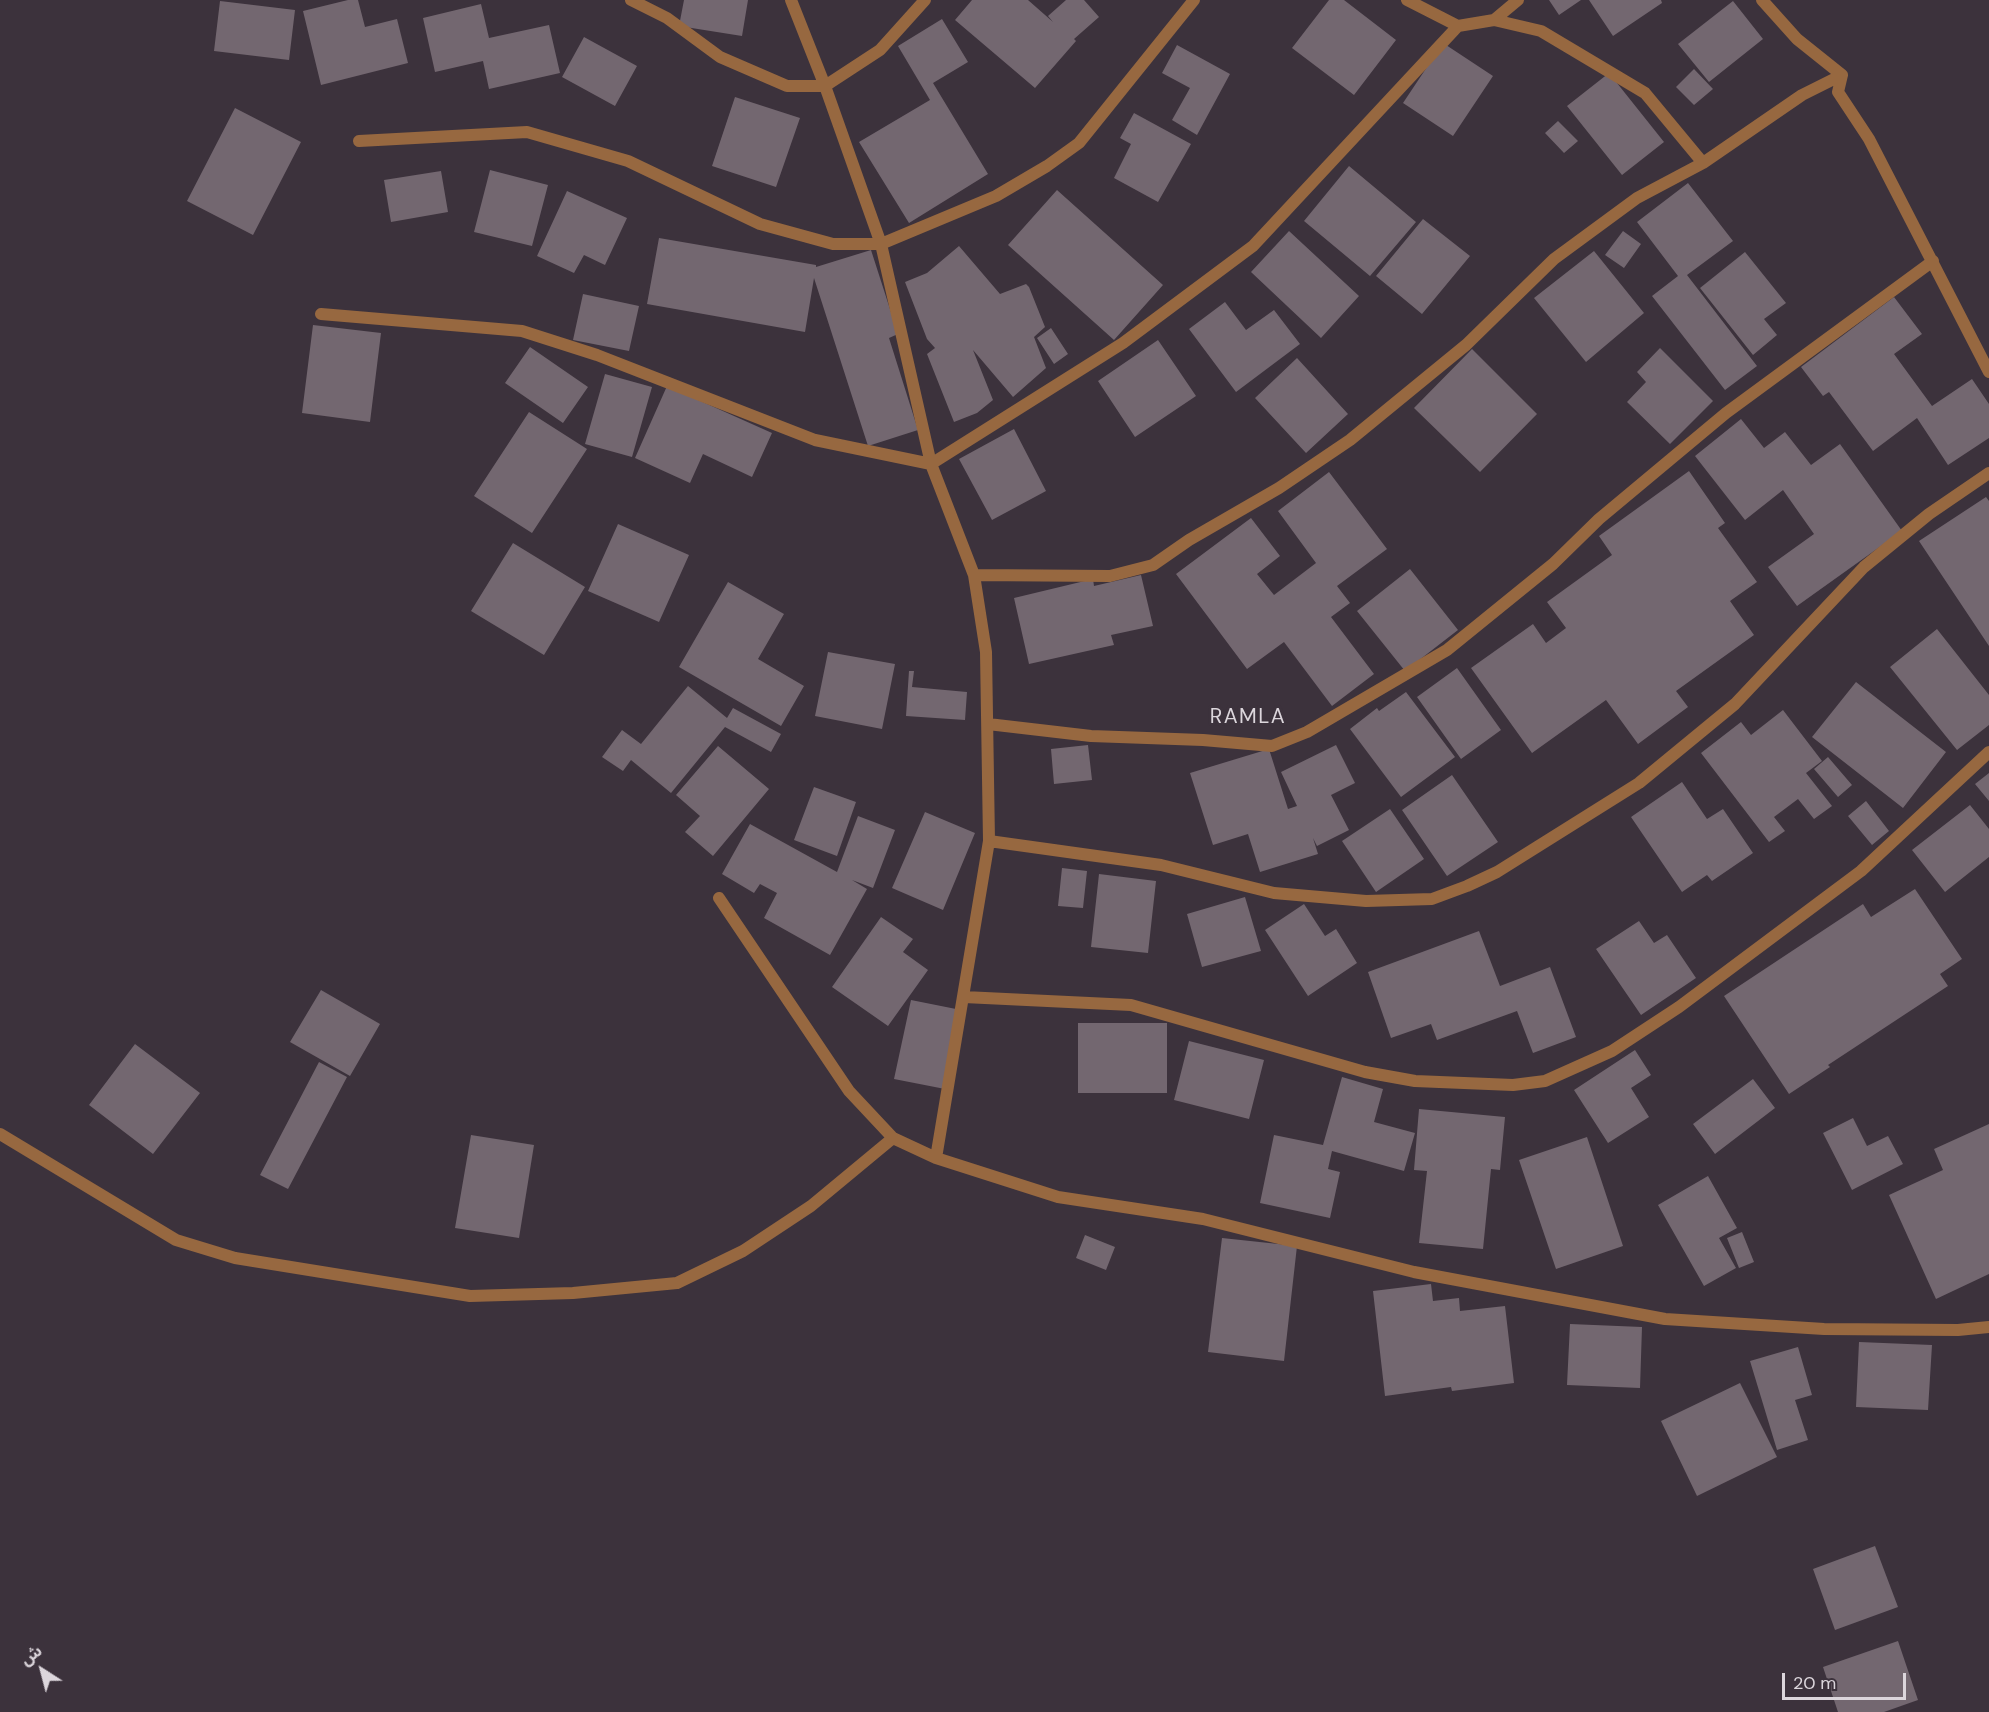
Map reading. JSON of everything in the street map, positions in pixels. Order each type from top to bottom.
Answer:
[{"type":"street","points":[[631,0],[667,18],[720,57],[787,86],[825,86],[880,50],[925,0]]},
{"type":"street","points":[[791,0],[825,86],[880,244],[931,464],[974,575],[986,652],[989,842],[936,1158]]},
{"type":"street","points":[[359,141],[527,132],[628,161],[760,224],[833,244],[880,244],[996,196],[1047,166],[1079,143],[1194,0]]},
{"type":"street","points":[[1407,0],[1458,26],[1494,20],[1540,31],[1645,93],[1703,163]]},
{"type":"street","points":[[1494,20],[1518,0]]},
{"type":"street","points":[[1762,0],[1797,39],[1842,75]]},
{"type":"street","points":[[321,314],[522,331],[597,355],[815,440],[931,464],[1123,343],[1253,246],[1458,26]]},
{"type":"street","points":[[974,575],[1110,576],[1153,566],[1189,540],[1279,488],[1350,440],[1466,345],[1554,259],[1637,198],[1703,163],[1802,95],[1842,75]]},
{"type":"street","points":[[1842,75],[1838,92],[1869,139],[1989,372]]},
{"type":"street","points":[[988,724],[1091,736],[1203,740],[1272,746],[1307,732],[1447,650],[1553,564],[1599,519],[1726,413],[1932,261]]},
{"type":"street","points":[[989,842],[1161,865],[1274,893],[1366,901],[1432,899],[1497,872],[1639,783],[1735,704],[1864,567],[1929,514],[1989,473]]},
{"type":"street","points":[[964,998],[1131,1005],[1365,1072],[1415,1081],[1513,1085],[1545,1081],[1612,1051],[1679,1007],[1861,871],[1989,752]]},
{"type":"street","points":[[719,898],[849,1091],[894,1138],[936,1158],[1058,1197],[1203,1220],[1414,1272],[1665,1319],[1824,1329],[1958,1330],[1989,1327]]},
{"type":"street","points":[[0,1134],[176,1240],[235,1258],[470,1296],[573,1293],[677,1283],[743,1251],[811,1206],[894,1138]]},
{"type":"building","points":[[348,0],[358,0],[365,27],[397,19],[408,63],[321,85],[303,11]]},
{"type":"building","points":[[684,0],[748,0],[742,36],[679,26]]},
{"type":"building","points":[[972,0],[1028,0],[1053,22],[1048,16],[1066,0],[1084,0],[1099,17],[1074,39],[1076,41],[1035,88],[955,20]]},
{"type":"building","points":[[1329,0],[1344,0],[1396,40],[1354,95],[1292,48]]},
{"type":"building","points":[[1549,0],[1581,0],[1559,15]]},
{"type":"building","points":[[1589,0],[1661,0],[1662,3],[1613,36]]},
{"type":"building","points":[[220,1],[295,10],[289,60],[214,51]]},
{"type":"building","points":[[1733,1],[1763,39],[1709,82],[1678,44]]},
{"type":"building","points":[[481,4],[489,38],[549,25],[560,73],[489,89],[483,61],[435,72],[423,18]]},
{"type":"building","points":[[942,19],[968,62],[933,83],[988,174],[909,223],[859,142],[930,100],[898,46]]},
{"type":"building","points":[[584,37],[637,66],[615,106],[562,77]]},
{"type":"building","points":[[1443,43],[1493,76],[1453,136],[1403,103]]},
{"type":"building","points":[[1177,45],[1230,74],[1197,135],[1172,120],[1190,88],[1162,73]]},
{"type":"building","points":[[1694,69],[1713,89],[1694,105],[1676,87]]},
{"type":"building","points":[[1609,73],[1664,142],[1622,175],[1567,106]]},
{"type":"building","points":[[735,97],[800,118],[776,187],[712,166]]},
{"type":"building","points":[[235,108],[301,142],[253,235],[187,201]]},
{"type":"building","points":[[1134,113],[1191,144],[1158,202],[1114,178],[1131,144],[1120,138]]},
{"type":"building","points":[[1558,121],[1578,141],[1564,153],[1545,133]]},
{"type":"building","points":[[1349,166],[1416,222],[1370,276],[1304,221]]},
{"type":"building","points":[[490,170],[548,185],[532,246],[474,232]]},
{"type":"building","points":[[441,171],[448,212],[391,222],[384,180]]},
{"type":"building","points":[[1688,183],[1733,241],[1687,275],[1757,366],[1725,390],[1652,296],[1678,276],[1637,222]]},
{"type":"building","points":[[1057,190],[1163,285],[1114,340],[1008,245]]},
{"type":"building","points":[[567,191],[627,218],[605,265],[584,255],[574,273],[537,256]]},
{"type":"building","points":[[1423,219],[1470,256],[1422,314],[1376,276]]},
{"type":"building","points":[[1289,231],[1359,296],[1321,338],[1251,272]]},
{"type":"building","points":[[1623,231],[1641,244],[1624,268],[1605,255]]},
{"type":"building","points":[[659,238],[816,265],[816,267],[871,250],[898,334],[889,338],[918,430],[868,446],[814,278],[805,332],[647,304]]},
{"type":"building","points":[[959,246],[1000,294],[1026,284],[1029,287],[1045,327],[1034,337],[1046,368],[1013,397],[973,350],[993,400],[977,413],[954,422],[927,354],[935,348],[927,339],[905,282],[927,273]]},
{"type":"building","points":[[1594,251],[1644,313],[1586,362],[1534,298]]},
{"type":"building","points":[[1745,252],[1786,303],[1764,319],[1777,335],[1753,355],[1700,288]]},
{"type":"building","points":[[583,294],[639,306],[629,351],[573,340]]},
{"type":"building","points":[[1894,297],[1922,334],[1894,354],[1932,406],[1972,379],[1989,404],[1989,438],[1948,465],[1917,418],[1873,451],[1829,392],[1823,396],[1801,367]]},
{"type":"building","points":[[1225,302],[1246,330],[1274,310],[1300,344],[1236,392],[1189,329]]},
{"type":"building","points":[[313,325],[381,333],[370,422],[302,413]]},
{"type":"building","points":[[1051,328],[1068,354],[1054,364],[1037,338]]},
{"type":"building","points":[[1158,340],[1196,396],[1135,437],[1098,381]]},
{"type":"building","points":[[530,347],[588,387],[563,423],[505,383]]},
{"type":"building","points":[[1660,348],[1713,401],[1670,444],[1627,402],[1646,382],[1637,372]]},
{"type":"building","points":[[1472,349],[1537,414],[1480,472],[1414,408]]},
{"type":"building","points":[[1297,358],[1348,414],[1306,453],[1255,398]]},
{"type":"building","points":[[605,374],[652,387],[632,457],[585,444]]},
{"type":"building","points":[[667,386],[772,433],[752,477],[703,454],[690,483],[635,458]]},
{"type":"building","points":[[529,412],[587,449],[532,533],[474,496]]},
{"type":"building","points":[[1741,419],[1764,448],[1785,432],[1811,465],[1840,444],[1902,531],[1797,606],[1768,567],[1814,534],[1783,490],[1745,520],[1695,456]]},
{"type":"building","points":[[1014,429],[1046,491],[992,520],[959,459]]},
{"type":"building","points":[[1689,471],[1725,523],[1718,528],[1757,582],[1730,601],[1754,635],[1676,691],[1688,707],[1638,744],[1606,700],[1532,753],[1471,668],[1533,624],[1546,643],[1566,628],[1547,602],[1612,555],[1599,536]]},
{"type":"building","points":[[1329,472],[1387,549],[1337,586],[1350,603],[1331,617],[1374,674],[1332,706],[1284,642],[1247,669],[1176,574],[1251,518],[1280,556],[1257,574],[1274,595],[1316,563],[1278,511]]},
{"type":"building","points":[[1986,497],[1989,501],[1989,646],[1919,541]]},
{"type":"building","points":[[618,524],[689,555],[659,622],[588,591]]},
{"type":"building","points":[[513,543],[585,587],[544,655],[471,611]]},
{"type":"building","points":[[1410,569],[1458,630],[1405,671],[1357,611]]},
{"type":"building","points":[[1141,575],[1153,626],[1111,635],[1114,645],[1029,664],[1014,598],[1093,579],[1094,586]]},
{"type":"building","points":[[728,582],[784,614],[758,659],[804,686],[781,726],[679,667]]},
{"type":"building","points":[[1937,629],[1989,695],[1989,725],[1957,750],[1890,667]]},
{"type":"building","points":[[828,652],[895,664],[882,729],[815,716]]},
{"type":"building","points":[[1457,668],[1501,730],[1461,759],[1417,697]]},
{"type":"building","points":[[909,671],[914,671],[912,687],[967,692],[965,720],[906,716]]},
{"type":"building","points":[[1856,682],[1946,752],[1903,808],[1812,737]]},
{"type":"building","points":[[688,686],[727,718],[733,708],[781,734],[771,752],[725,727],[671,793],[631,760],[623,771],[602,757],[622,730],[641,744]]},
{"type":"building","points":[[1406,692],[1455,757],[1401,797],[1350,729],[1377,708],[1379,711]]},
{"type":"building","points":[[1783,710],[1822,761],[1806,773],[1832,806],[1814,819],[1798,799],[1774,817],[1785,831],[1769,842],[1701,753],[1741,722],[1751,735]]},
{"type":"building","points":[[1088,745],[1092,780],[1054,784],[1051,749]]},
{"type":"building","points":[[1336,745],[1355,783],[1331,795],[1349,830],[1317,846],[1313,838],[1318,854],[1260,872],[1248,834],[1213,845],[1190,773],[1269,749],[1288,809],[1297,806],[1281,772]]},
{"type":"building","points":[[718,746],[769,789],[713,856],[685,832],[700,816],[676,795]]},
{"type":"building","points":[[1828,757],[1852,785],[1838,797],[1814,769]]},
{"type":"building","points":[[1989,773],[1989,801],[1975,784]]},
{"type":"building","points":[[1452,775],[1498,842],[1447,876],[1402,810]]},
{"type":"building","points":[[1682,782],[1707,819],[1723,809],[1753,853],[1712,881],[1707,875],[1682,892],[1631,817]]},
{"type":"building","points":[[814,787],[856,802],[837,856],[794,840]]},
{"type":"building","points":[[1866,801],[1889,831],[1872,845],[1848,816]]},
{"type":"building","points":[[1970,805],[1989,829],[1989,857],[1945,892],[1912,850]]},
{"type":"building","points":[[1390,809],[1424,859],[1376,892],[1342,841]]},
{"type":"building","points":[[925,812],[975,833],[943,910],[892,888]]},
{"type":"building","points":[[858,816],[895,830],[873,888],[852,880],[867,889],[830,955],[764,918],[777,893],[760,884],[754,893],[722,874],[750,824],[837,872]]},
{"type":"building","points":[[1062,868],[1087,871],[1083,908],[1058,906]]},
{"type":"building","points":[[1099,874],[1156,881],[1148,953],[1091,947]]},
{"type":"building","points":[[1915,889],[1962,959],[1940,974],[1948,986],[1828,1065],[1830,1067],[1789,1094],[1724,996],[1863,904],[1871,917]]},
{"type":"building","points":[[1245,897],[1261,951],[1202,967],[1187,914]]},
{"type":"building","points":[[1304,904],[1325,936],[1336,929],[1357,963],[1308,996],[1265,930]]},
{"type":"building","points":[[881,917],[913,939],[903,952],[928,970],[888,1026],[832,987]]},
{"type":"building","points":[[1639,921],[1654,943],[1667,935],[1696,978],[1641,1015],[1596,949]]},
{"type":"building","points":[[1479,931],[1500,986],[1550,967],[1576,1037],[1533,1053],[1517,1011],[1437,1040],[1431,1024],[1391,1038],[1368,972]]},
{"type":"building","points":[[321,990],[380,1024],[350,1076],[290,1042]]},
{"type":"building","points":[[911,1000],[961,1010],[945,1089],[894,1079]]},
{"type":"building","points":[[1078,1023],[1167,1023],[1167,1093],[1078,1093]]},
{"type":"building","points":[[1189,1041],[1264,1060],[1249,1119],[1174,1100]]},
{"type":"building","points":[[135,1044],[200,1093],[153,1154],[89,1105]]},
{"type":"building","points":[[1635,1050],[1651,1075],[1631,1088],[1649,1117],[1608,1143],[1574,1090]]},
{"type":"building","points":[[319,1062],[347,1077],[288,1189],[260,1175]]},
{"type":"building","points":[[1342,1077],[1383,1089],[1374,1122],[1415,1133],[1404,1171],[1332,1151],[1328,1169],[1340,1172],[1330,1218],[1260,1203],[1274,1135],[1323,1145]]},
{"type":"building","points":[[1753,1079],[1775,1108],[1715,1154],[1693,1124]]},
{"type":"building","points":[[1419,1109],[1505,1117],[1500,1170],[1491,1169],[1483,1249],[1419,1243],[1427,1171],[1414,1170]]},
{"type":"building","points":[[1853,1118],[1867,1146],[1888,1136],[1903,1164],[1852,1190],[1823,1133]]},
{"type":"building","points":[[1989,1124],[1989,1274],[1936,1299],[1889,1195],[1943,1170],[1934,1149]]},
{"type":"building","points":[[471,1135],[534,1145],[519,1238],[455,1228]]},
{"type":"building","points":[[1587,1137],[1623,1246],[1556,1269],[1519,1160]]},
{"type":"building","points":[[1708,1176],[1737,1228],[1719,1238],[1736,1268],[1704,1286],[1658,1205]]},
{"type":"building","points":[[1742,1232],[1754,1262],[1739,1268],[1727,1238]]},
{"type":"building","points":[[1085,1235],[1115,1247],[1106,1270],[1076,1258]]},
{"type":"building","points":[[1222,1238],[1297,1246],[1284,1361],[1208,1352]]},
{"type":"building","points":[[1431,1284],[1433,1301],[1459,1298],[1460,1311],[1505,1306],[1514,1383],[1452,1391],[1451,1387],[1385,1396],[1373,1291]]},
{"type":"building","points":[[1570,1324],[1642,1327],[1640,1388],[1567,1385]]},
{"type":"building","points":[[1859,1342],[1932,1345],[1928,1410],[1856,1407]]},
{"type":"building","points":[[1798,1347],[1812,1395],[1795,1400],[1808,1440],[1777,1450],[1750,1361]]},
{"type":"building","points":[[1740,1383],[1777,1457],[1697,1496],[1661,1421]]},
{"type":"building","points":[[1875,1546],[1898,1607],[1835,1630],[1813,1569]]},
{"type":"building","points":[[1898,1641],[1918,1700],[1884,1712],[1838,1712],[1823,1667]]},
{"type":"district","name":"RAMLA","points":[[1248,717]]}]
